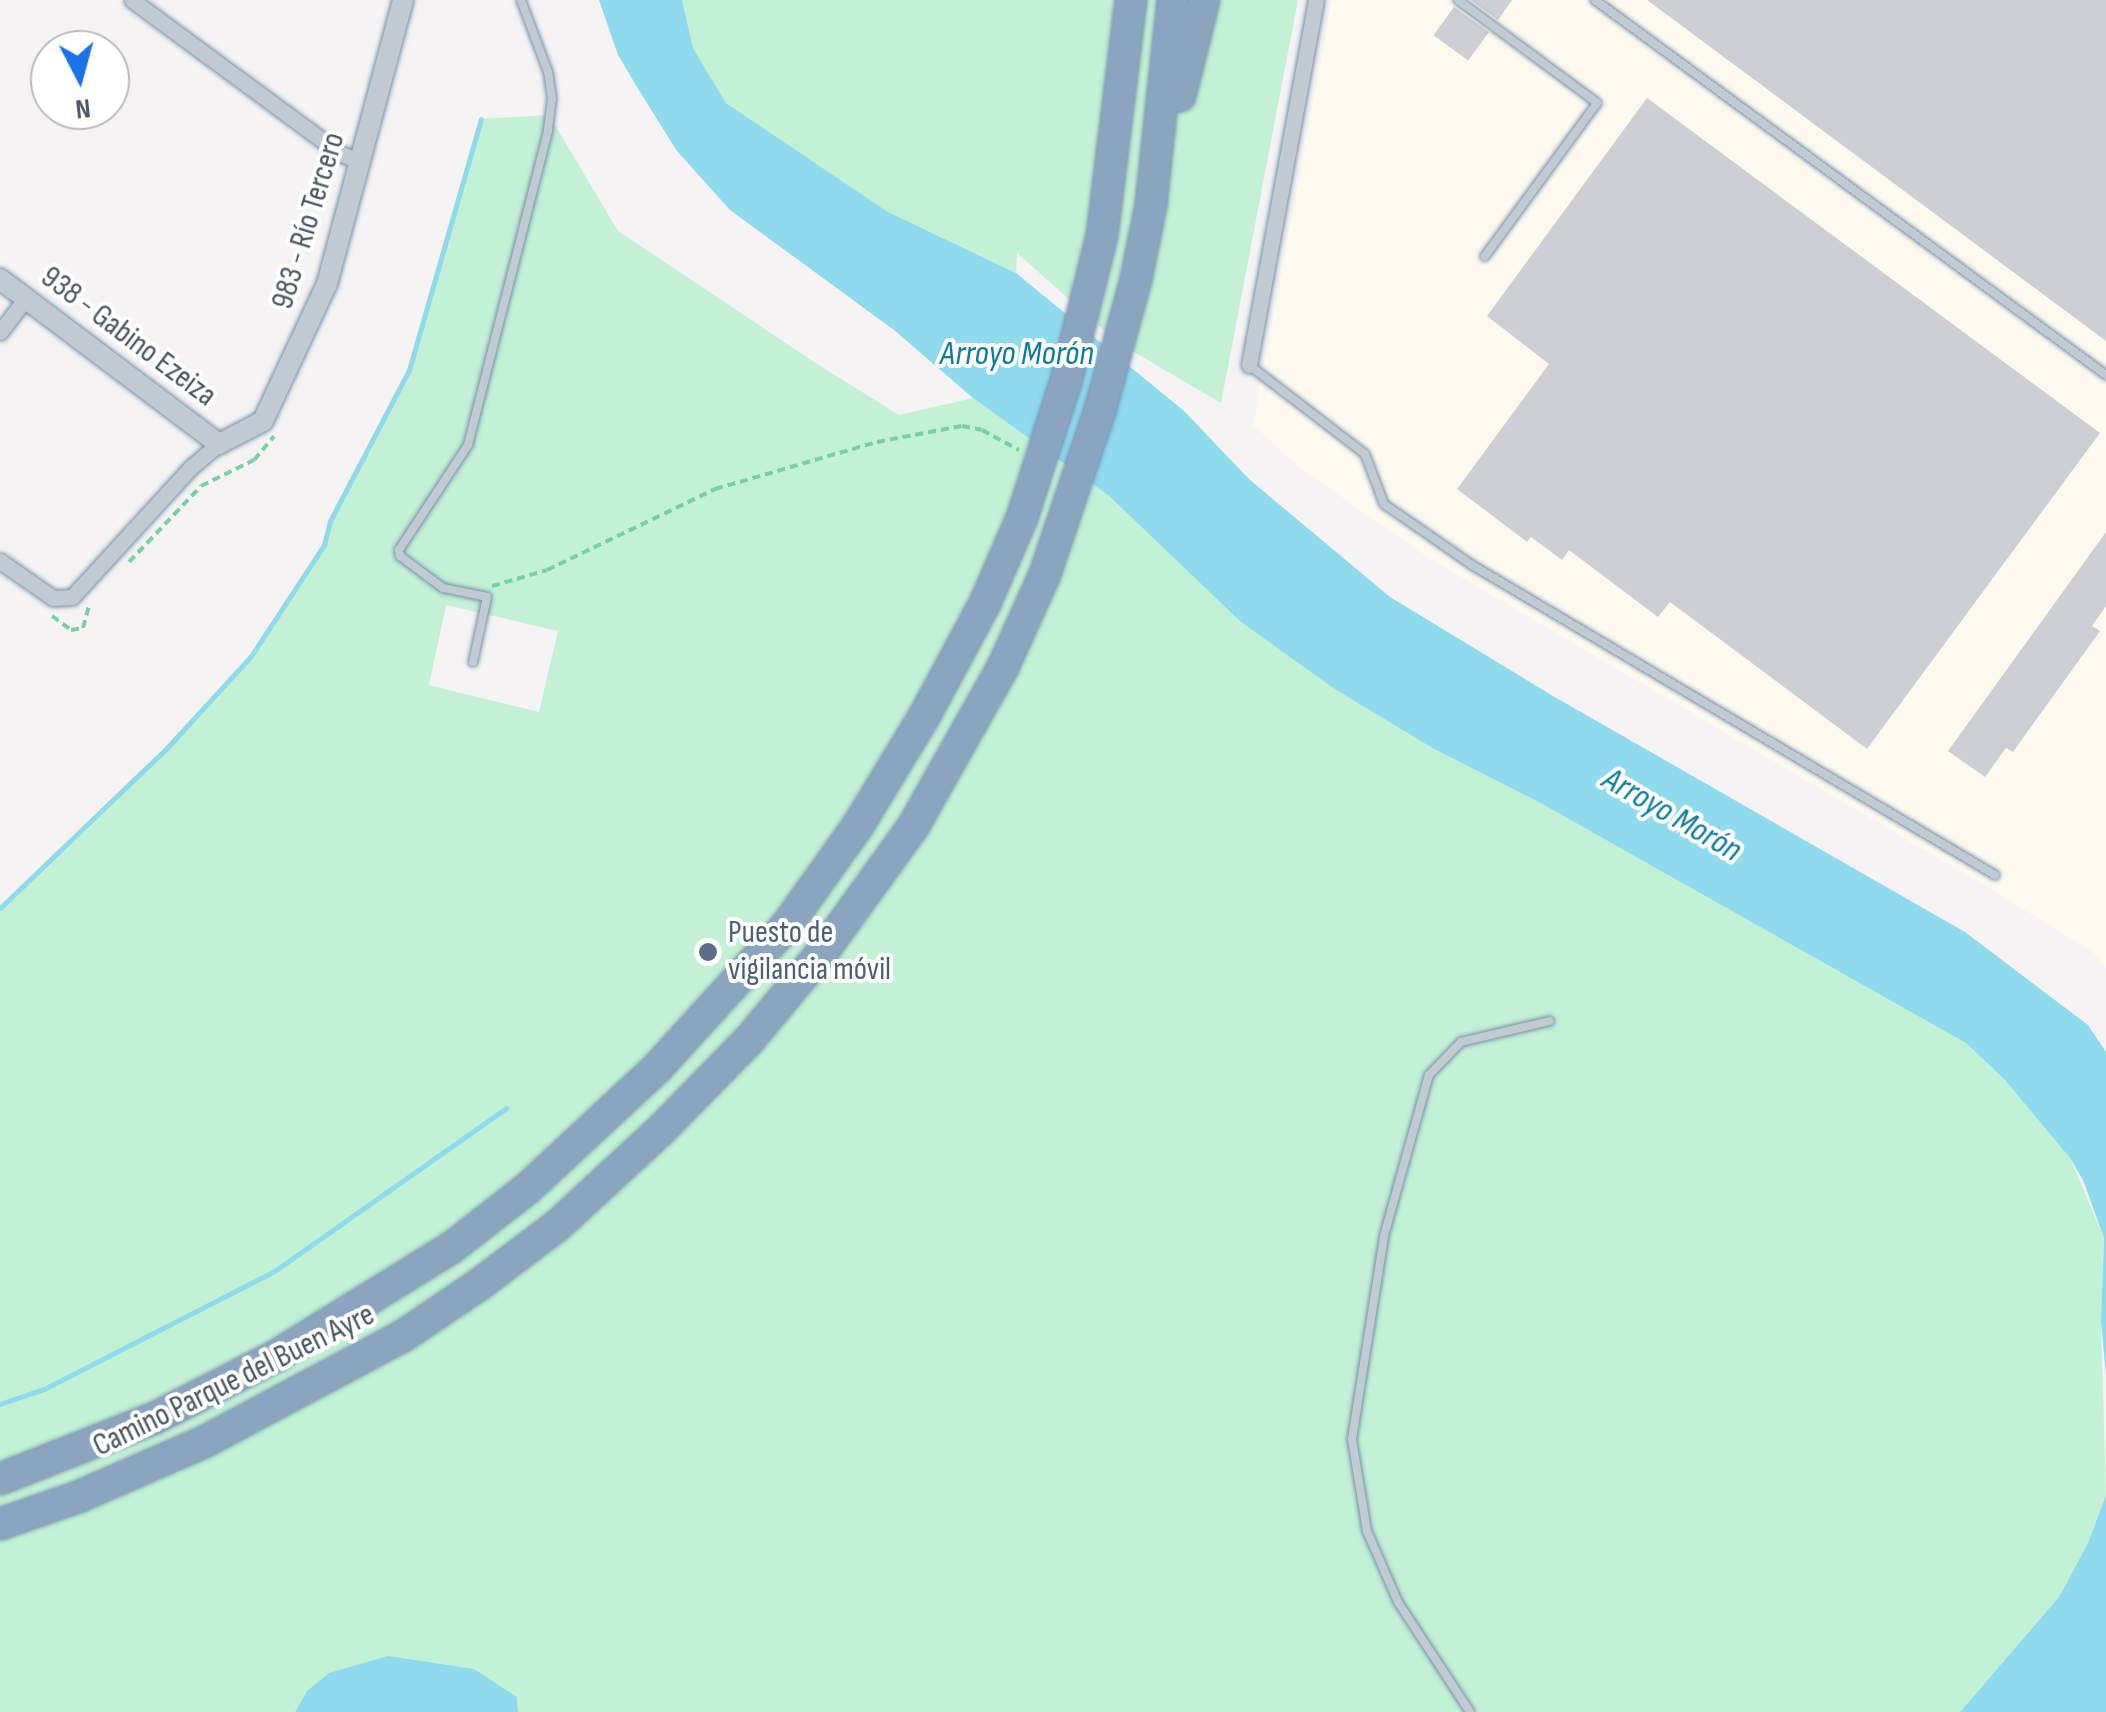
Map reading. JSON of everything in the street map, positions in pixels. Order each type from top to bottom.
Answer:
[{"type":"highway","name":"Camino Parque del Buen Ayre","points":[[0,1478],[155,1418],[373,1300],[452,1248],[528,1188],[658,1067],[786,925],[859,824],[925,716],[986,600],[1043,455],[1102,236],[1131,0]]},
{"type":"highway","name":"Camino Parque del Buen Ayre","points":[[0,1524],[78,1497],[206,1441],[403,1336],[558,1225],[660,1131],[750,1039],[811,965],[914,825],[1004,665],[1045,574],[1078,482],[1151,205],[1173,0]]},
{"type":"highway","points":[[1151,205],[1204,0]]},
{"type":"street","points":[[132,0],[341,154],[360,161]]},
{"type":"street","name":"983 - Río Tercero","points":[[0,561],[44,593],[64,600],[72,598],[190,468],[220,444],[254,427],[271,410],[322,300],[402,0]]},
{"type":"street","points":[[1249,365],[1316,0]]},
{"type":"street","name":"938 - Gabino Ezeiza","points":[[0,279],[220,444]]},
{"type":"street","points":[[0,332],[26,298]]},
{"type":"lane","points":[[474,662],[487,597],[443,588],[400,556],[399,550],[468,445],[548,130],[548,72],[521,0]]},
{"type":"lane","points":[[1458,0],[1596,103],[1485,256]]},
{"type":"lane","points":[[1595,0],[2106,374]]},
{"type":"lane","points":[[1249,365],[1364,454],[1384,504],[1472,565],[1995,876]]},
{"type":"lane","points":[[1470,1712],[1398,1602],[1367,1532],[1352,1439],[1384,1236],[1429,1075],[1462,1042],[1550,1021]]},
{"type":"path","points":[[126,566],[201,486],[254,460],[282,420]]},
{"type":"path","points":[[464,594],[546,570],[715,489],[877,442],[962,426],[1043,455]]},
{"type":"path","points":[[39,606],[71,630],[83,628],[88,606],[100,592]]},
{"type":"shaded area","points":[[1332,0],[2106,0],[2106,968],[2093,952],[1984,885],[1429,558],[1300,468],[1253,425]]},
{"type":"green space","points":[[682,0],[1298,0],[1221,403],[1117,342],[1017,253],[1016,273],[888,212],[726,103],[693,48]]},
{"type":"green space","points":[[549,115],[618,231],[814,362],[899,415],[973,398],[1109,496],[1241,622],[1333,688],[1434,749],[1537,801],[1911,1009],[1966,1043],[2005,1080],[2070,1158],[2104,1238],[2101,1321],[2106,1495],[2088,1543],[2059,1597],[1960,1712],[518,1712],[517,1697],[307,1691],[295,1712],[0,1712],[0,908],[165,750],[251,656],[324,545],[330,521],[409,370],[481,119]],"holes":[[[446,605],[558,631],[539,712],[429,685]]]},
{"type":"water","name":"Arroyo Morón","points":[[599,0],[682,0],[693,48],[726,103],[888,212],[1016,273],[1184,411],[1250,480],[1390,597],[1553,696],[1965,932],[2088,1025],[2106,1052],[2106,1376],[2101,1321],[2104,1238],[2083,1180],[2070,1158],[2005,1080],[1966,1043],[1537,801],[1434,749],[1333,688],[1241,622],[1109,496],[973,398],[894,330],[730,210],[677,151],[640,92],[618,55]]},
{"type":"water","points":[[2106,1495],[2106,1712],[1960,1712],[2059,1597],[2088,1543]]},
{"type":"water","points":[[388,1656],[474,1669],[517,1697],[518,1712],[295,1712],[307,1691],[329,1673]]},
{"type":"building","points":[[1471,0],[1512,0],[1498,20]]},
{"type":"building","points":[[1647,0],[2106,0],[2106,341]]},
{"type":"building","points":[[1454,7],[1489,32],[1468,61],[1433,35]]},
{"type":"building","points":[[1647,98],[2100,433],[1867,749],[1670,602],[1658,617],[1569,550],[1562,560],[1531,537],[1527,542],[1457,489],[1549,364],[1487,316]]},
{"type":"building","points":[[2106,532],[2106,606],[2092,626],[2100,631],[2013,752],[2006,748],[1985,777],[1948,751]]},
{"type":"waterway","points":[[0,908],[165,750],[251,656],[324,545],[330,521],[409,370],[481,119]]},
{"type":"waterway","points":[[0,1404],[44,1389],[273,1272],[506,1108]]},
{"type":"place","name":"Puesto de vigilancia móvil","points":[[708,952]]}]
